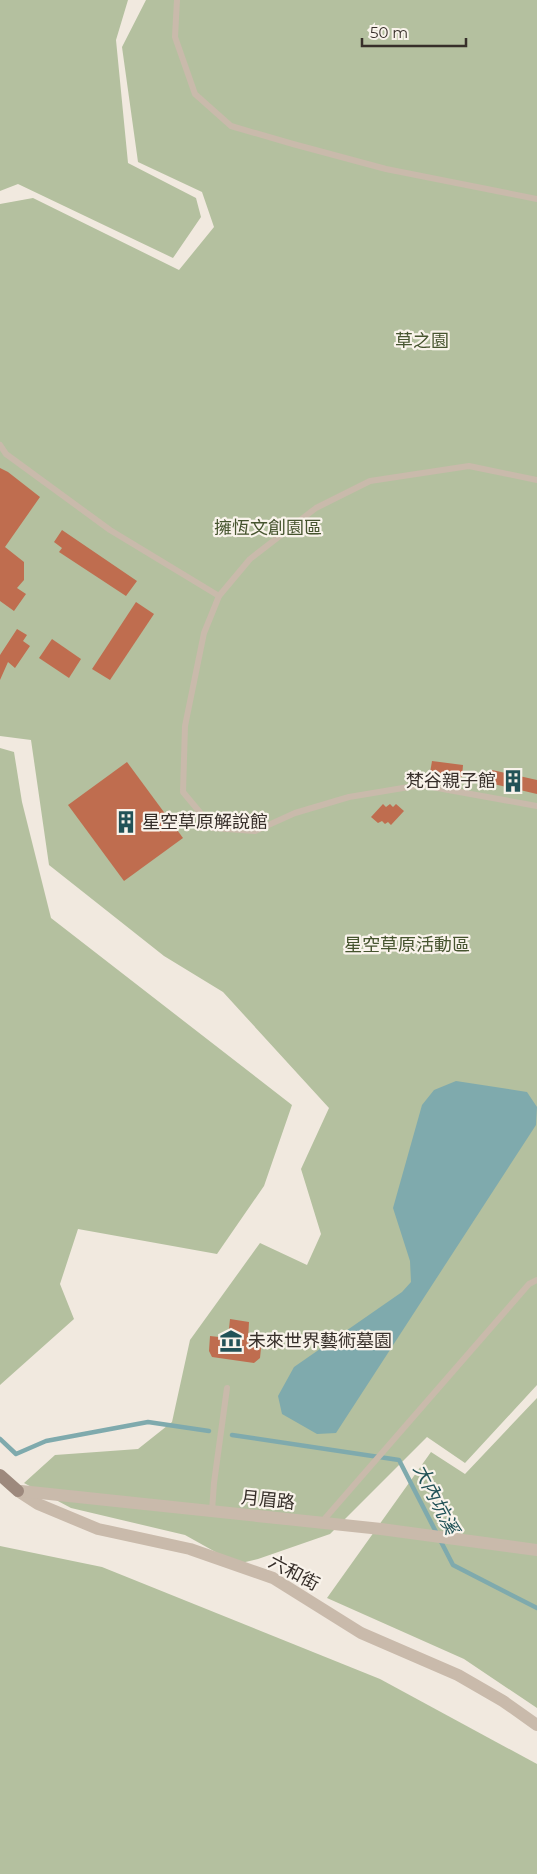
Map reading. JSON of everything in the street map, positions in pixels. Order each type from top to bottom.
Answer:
[{"type":"street","points":[[0,1475],[18,1491]]},
{"type":"street","name":"月眉路","points":[[18,1491],[381,1529],[537,1550]]},
{"type":"street","name":"六和街","points":[[18,1491],[38,1504],[98,1529],[190,1549],[273,1578],[361,1633],[458,1675],[537,1725]]},
{"type":"lane","points":[[177,0],[175,37],[194,94],[231,126],[386,169],[537,199]]},
{"type":"lane","points":[[0,445],[6,454],[110,530],[219,596]]},
{"type":"lane","points":[[537,480],[469,466],[370,481],[316,508],[250,559],[219,596],[204,633],[185,726],[183,792],[213,828],[255,831],[295,814],[348,797],[421,785],[537,806]]},
{"type":"lane","points":[[321,1523],[529,1284],[537,1280]]},
{"type":"lane","points":[[212,1511],[227,1388]]},
{"type":"green space","points":[[0,0],[128,0],[116,40],[128,163],[196,198],[201,217],[173,258],[18,184],[0,191]]},
{"type":"green space","name":"擁恆文創園區","points":[[146,0],[537,0],[537,1385],[465,1463],[427,1437],[330,1534],[258,1559],[237,1564],[185,1535],[71,1508],[24,1483],[55,1455],[138,1449],[172,1422],[190,1340],[260,1243],[307,1265],[321,1234],[301,1169],[329,1108],[223,992],[164,956],[49,865],[31,740],[0,736],[0,204],[33,198],[179,270],[214,227],[202,192],[138,162],[122,47]]},
{"type":"green space","points":[[0,748],[14,752],[22,802],[51,918],[292,1105],[264,1186],[217,1254],[78,1229],[60,1284],[74,1319],[0,1385]]},
{"type":"green space","points":[[537,1398],[537,1708],[464,1659],[327,1598],[431,1452],[465,1474]]},
{"type":"green space","points":[[0,1546],[102,1567],[380,1679],[537,1764],[537,1874],[0,1874]]},
{"type":"water","points":[[456,1081],[527,1092],[537,1107],[536,1125],[336,1433],[317,1434],[282,1414],[278,1396],[294,1367],[402,1292],[411,1282],[410,1261],[393,1208],[422,1105],[434,1090]]},
{"type":"building","points":[[0,468],[40,497],[5,547],[24,562],[24,580],[17,588],[26,594],[14,611],[0,601]]},
{"type":"building","points":[[62,530],[137,581],[126,596],[59,552],[62,548],[54,542]]},
{"type":"building","points":[[136,602],[154,614],[110,680],[92,669]]},
{"type":"building","points":[[17,629],[27,635],[23,641],[30,646],[15,668],[8,662],[0,680],[0,655]]},
{"type":"building","points":[[52,639],[81,659],[69,678],[39,658]]},
{"type":"building","points":[[432,761],[463,765],[462,777],[430,773]]},
{"type":"building","name":"星空草原解說館","points":[[127,762],[183,838],[124,881],[68,805]]},
{"type":"building","name":"梵谷親子館","points":[[492,770],[537,780],[537,794],[489,783]]},
{"type":"building","points":[[383,804],[386,807],[390,804],[393,807],[396,804],[404,811],[391,825],[388,822],[385,824],[382,821],[378,823],[371,817]]},
{"type":"building","name":"未來世界藝術墓園","points":[[230,1319],[249,1322],[248,1340],[257,1342],[261,1348],[260,1358],[254,1363],[212,1357],[209,1351],[210,1336],[228,1338]]},
{"type":"waterway","name":"大內坑溪","points":[[0,1439],[16,1454],[46,1441],[148,1422],[209,1431]]},
{"type":"waterway","name":"大內坑溪","points":[[232,1435],[399,1460],[453,1565],[537,1608]]},
{"type":"place","name":"梵谷親子館","points":[[513,781]]},
{"type":"place","name":"星空草原解說館","points":[[126,822]]},
{"type":"place","name":"未來世界藝術墓園","points":[[231,1341]]},
{"type":"park label","name":"草之園","points":[[422,341]]},
{"type":"park label","name":"星空草原活動區","points":[[407,945]]}]
